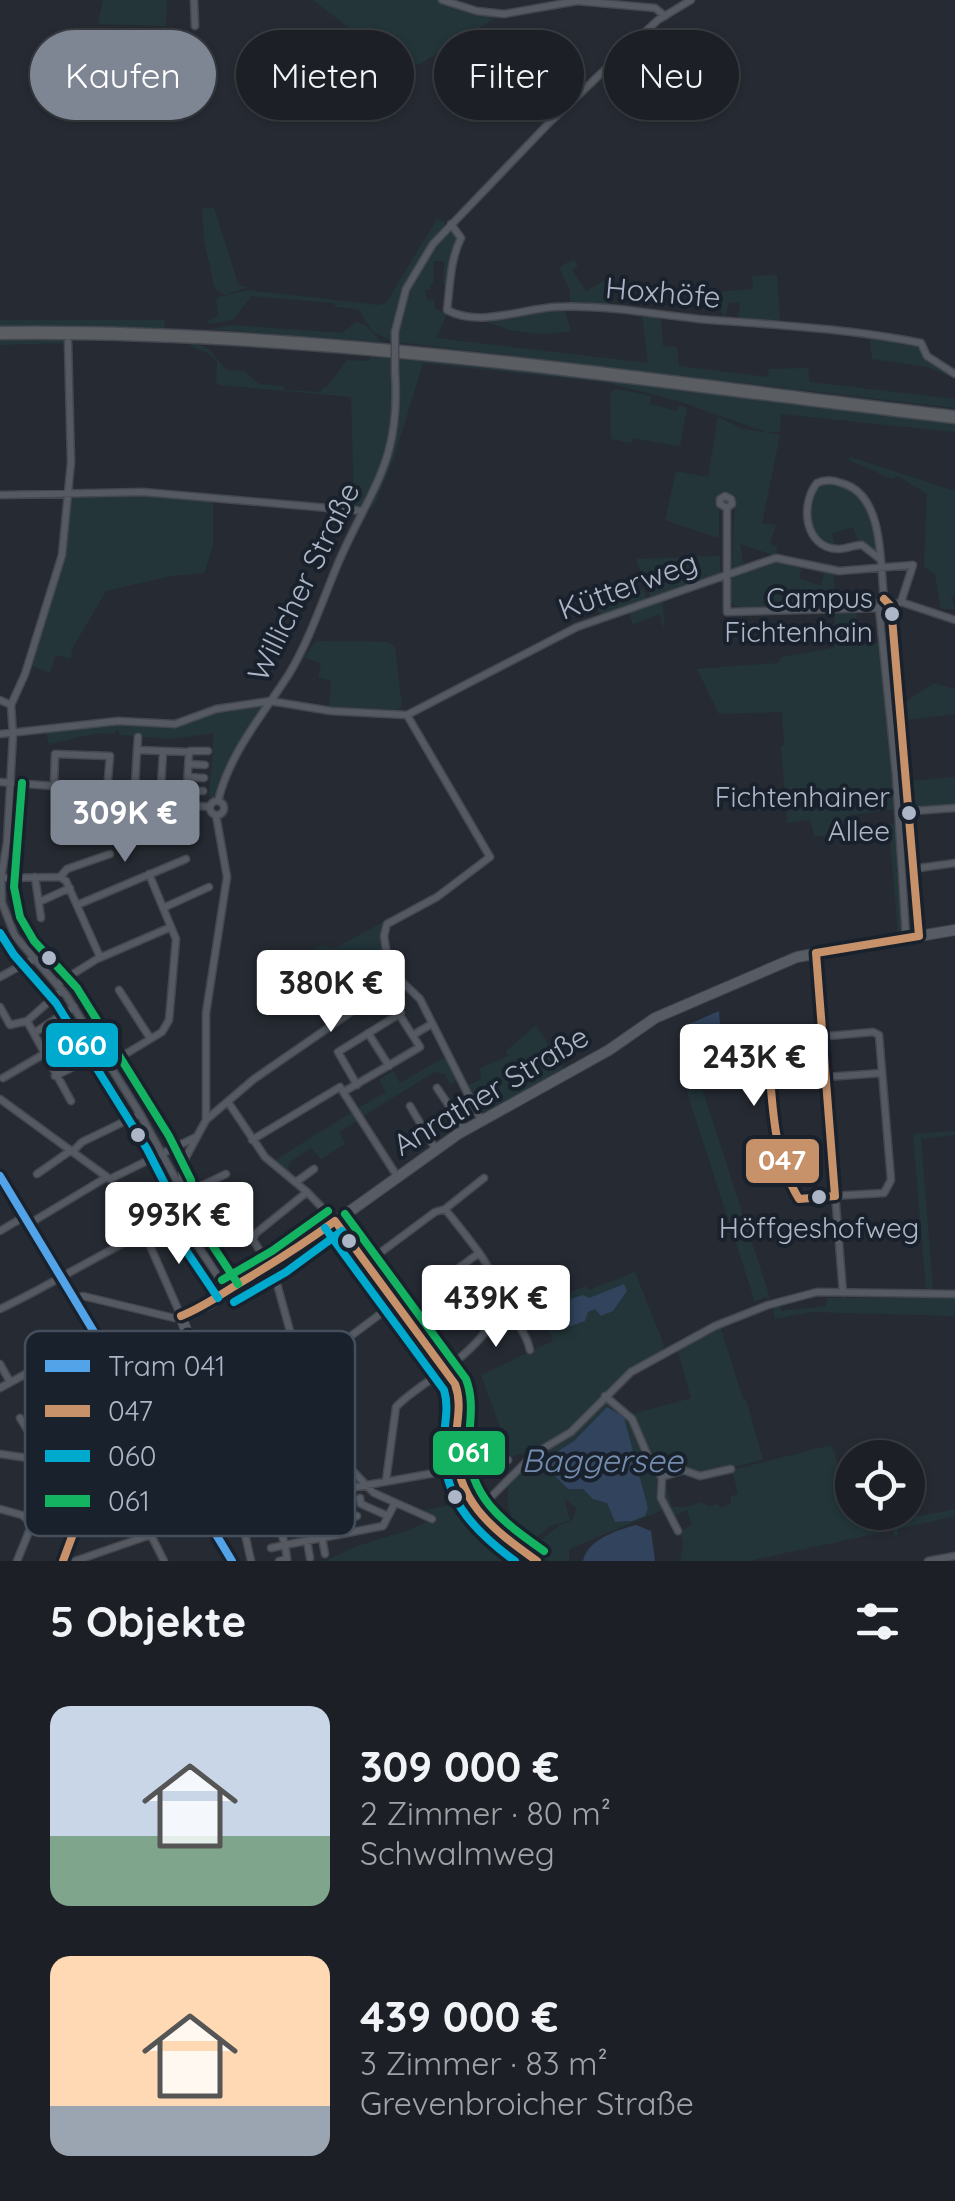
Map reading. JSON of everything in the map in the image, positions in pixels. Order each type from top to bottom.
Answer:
[{"type":"highway","points":[[0,330],[166,335],[338,347],[955,415]]},
{"type":"main road","name":"Anrather Straße","points":[[181,1316],[271,1268],[435,1148],[610,1050],[655,1018],[816,953],[955,930]]},
{"type":"main road","points":[[0,1178],[93,1331]]},
{"type":"main road","points":[[181,1316],[187,1331]]},
{"type":"main road","points":[[68,1561],[76,1536]]},
{"type":"main road","points":[[217,1536],[232,1560]]},
{"type":"street","points":[[194,0],[194,26]]},
{"type":"street","points":[[442,0],[476,11],[504,14],[577,1],[655,8],[665,16]]},
{"type":"street","name":"Willicher Straße","points":[[216,814],[223,810],[218,801],[233,760],[301,651],[383,472],[392,443],[397,403],[395,332],[412,277],[451,224],[561,112],[665,16],[691,0]]},
{"type":"street","name":"Hoxhöfe","points":[[451,224],[461,238],[452,254],[447,310],[458,316],[570,307],[762,325],[807,325],[921,343],[927,356],[955,374]]},
{"type":"street","points":[[68,342],[71,462],[62,555],[25,674],[11,705],[13,735],[1,907],[15,936],[74,1007],[180,1183]]},
{"type":"street","points":[[902,602],[913,565],[880,563],[862,546],[835,549],[812,534],[806,517],[810,493],[822,480],[839,482],[864,496],[875,527],[880,563],[884,599],[892,606],[919,936]]},
{"type":"street","points":[[0,495],[142,492],[363,511]]},
{"type":"street","points":[[727,508],[727,612],[879,608]]},
{"type":"street","name":"Kütterweg","points":[[0,734],[92,723],[175,724],[216,709],[270,701],[331,712],[407,715],[577,626],[776,558],[839,571],[880,563]]},
{"type":"street","points":[[884,599],[879,608],[906,938]]},
{"type":"street","points":[[892,606],[902,602],[955,620]]},
{"type":"street","points":[[885,670],[897,669]]},
{"type":"street","points":[[0,700],[11,705]]},
{"type":"street","points":[[391,982],[384,936],[387,924],[437,898],[490,858],[407,715]]},
{"type":"street","points":[[133,821],[138,737]]},
{"type":"street","points":[[137,750],[208,752]]},
{"type":"street","points":[[161,786],[164,752]]},
{"type":"street","points":[[187,830],[190,752]]},
{"type":"street","points":[[54,786],[55,754],[110,756],[107,790]]},
{"type":"street","points":[[189,764],[205,764]]},
{"type":"street","points":[[188,777],[204,778]]},
{"type":"street","points":[[0,782],[135,791]]},
{"type":"street","points":[[187,790],[203,791]]},
{"type":"street","points":[[134,800],[210,807],[218,801]]},
{"type":"street","points":[[148,801],[148,818]]},
{"type":"street","points":[[161,823],[162,802]]},
{"type":"street","points":[[174,804],[174,825]]},
{"type":"street","points":[[206,1120],[208,997],[226,879],[216,814],[210,807]]},
{"type":"street","points":[[898,812],[955,808]]},
{"type":"street","points":[[1,878],[60,876],[66,869],[110,854]]},
{"type":"street","points":[[77,905],[186,860]]},
{"type":"street","points":[[900,870],[955,863]]},
{"type":"street","points":[[109,1064],[162,1032],[169,1020],[177,946],[149,874]]},
{"type":"street","points":[[60,876],[70,888],[100,957]]},
{"type":"street","points":[[35,877],[41,918]]},
{"type":"street","points":[[163,908],[209,887]]},
{"type":"street","points":[[39,902],[70,888]]},
{"type":"street","points":[[0,1032],[10,1024],[28,1021],[60,986],[100,957],[171,927]]},
{"type":"street","points":[[816,953],[843,1293]]},
{"type":"street","points":[[0,977],[33,959]]},
{"type":"street","points":[[228,1292],[190,1234],[183,1216],[180,1183],[186,1157],[197,1136],[206,1120],[254,1078],[391,982],[401,980],[420,999],[481,1120]]},
{"type":"street","points":[[252,1140],[420,1047],[383,989]]},
{"type":"street","points":[[119,990],[150,1038]]},
{"type":"street","points":[[0,1007],[10,1024]]},
{"type":"street","points":[[34,1033],[74,1007]]},
{"type":"street","points":[[357,1085],[338,1054],[400,1013]]},
{"type":"street","points":[[28,1021],[71,1101]]},
{"type":"street","points":[[3,1078],[83,1022]]},
{"type":"street","points":[[413,1035],[430,1025]]},
{"type":"street","points":[[873,1032],[879,1036],[882,1073],[891,1180],[888,1189],[796,1198],[776,1130],[768,1048],[773,1041],[873,1032]]},
{"type":"street","points":[[368,1033],[389,1066]]},
{"type":"street","points":[[48,1063],[92,1038]]},
{"type":"street","points":[[55,1076],[102,1053]]},
{"type":"street","points":[[826,1077],[882,1073]]},
{"type":"street","points":[[437,1088],[465,1130]]},
{"type":"street","points":[[342,1089],[397,1176]]},
{"type":"street","points":[[0,1099],[110,1179],[197,1136]]},
{"type":"street","points":[[228,1102],[266,1157],[335,1222],[455,1384],[460,1401],[456,1470],[463,1492],[476,1512],[537,1561]]},
{"type":"street","points":[[410,1106],[435,1148]]},
{"type":"street","points":[[37,1174],[82,1142],[140,1114]]},
{"type":"street","points":[[296,1182],[314,1169]]},
{"type":"street","points":[[180,1196],[226,1174]]},
{"type":"street","points":[[0,1231],[106,1177]]},
{"type":"street","points":[[365,1264],[484,1178]]},
{"type":"street","points":[[290,1331],[271,1268],[254,1237],[307,1192]]},
{"type":"street","points":[[386,1481],[396,1408],[484,1338],[498,1306],[493,1276],[445,1209]]},
{"type":"street","points":[[0,1309],[61,1280],[144,1232],[183,1216]]},
{"type":"street","points":[[74,1299],[83,1296],[170,1317],[181,1316],[144,1232]]},
{"type":"street","points":[[176,1241],[190,1234]]},
{"type":"street","points":[[444,1278],[479,1253]]},
{"type":"street","points":[[476,1512],[534,1454],[562,1439],[640,1366],[715,1326],[817,1292],[955,1294]]},
{"type":"street","points":[[355,1334],[395,1303]]},
{"type":"street","points":[[498,1306],[525,1334],[530,1350]]},
{"type":"street","points":[[0,1364],[10,1382]]},
{"type":"street","points":[[0,1388],[25,1375]]},
{"type":"street","points":[[605,1396],[632,1419],[653,1468],[662,1477],[661,1498],[678,1531]]},
{"type":"street","points":[[20,1418],[25,1426]]},
{"type":"street","points":[[0,1454],[25,1457]]},
{"type":"street","points":[[355,1486],[508,1460]]},
{"type":"street","points":[[662,1477],[683,1470],[700,1476],[731,1470]]},
{"type":"street","points":[[355,1475],[394,1505],[432,1519]]},
{"type":"street","points":[[360,1498],[361,1504],[388,1516]]},
{"type":"street","points":[[355,1534],[384,1526],[394,1505]]},
{"type":"street","points":[[0,1509],[25,1517]]},
{"type":"street","points":[[17,1561],[27,1536]]},
{"type":"street","points":[[68,1561],[150,1536],[164,1561]]},
{"type":"street","points":[[247,1536],[251,1561]]},
{"type":"street","points":[[279,1561],[287,1559],[283,1536]]},
{"type":"street","points":[[270,1548],[346,1536]]},
{"type":"street","points":[[322,1538],[325,1554]]},
{"type":"street","points":[[307,1541],[310,1558]]},
{"type":"street","points":[[928,1561],[955,1556]]},
{"type":"shaded area","points":[[103,0],[167,0],[166,26],[98,24]]},
{"type":"shaded area","points":[[313,0],[439,0],[500,15],[476,30],[434,30],[434,55],[414,65],[414,30],[352,30]]},
{"type":"shaded area","points":[[202,208],[214,208],[239,286],[248,287],[226,295],[215,289],[204,240]]},
{"type":"shaded area","points":[[437,219],[445,222],[444,229],[415,268],[392,341],[373,332],[358,309],[336,307],[333,303],[251,296],[233,320],[209,324],[207,321],[218,316],[219,297],[248,290],[386,303]]},
{"type":"shaded area","points":[[449,230],[458,237],[449,261],[449,284],[443,284],[444,261],[434,261],[433,284],[429,285],[432,289],[425,290],[427,299],[434,300],[435,309],[447,314],[436,338],[648,363],[642,314],[661,316],[663,346],[677,347],[679,366],[769,377],[768,369],[808,368],[810,382],[955,399],[955,408],[397,342],[414,282]]},
{"type":"shaded area","points":[[574,259],[578,266],[572,270],[586,291],[606,280],[608,309],[570,306],[570,291],[559,267]]},
{"type":"shaded area","points":[[777,275],[780,321],[738,321],[740,303],[729,302],[724,319],[717,292],[753,289],[752,276]]},
{"type":"shaded area","points":[[564,308],[571,331],[513,331],[478,319]]},
{"type":"shaded area","points":[[0,320],[165,320],[164,343],[63,339],[64,343],[0,345]]},
{"type":"shaded area","points":[[356,322],[365,325],[382,342],[210,329],[233,325],[342,333]]},
{"type":"shaded area","points":[[869,334],[922,345],[926,358],[953,378],[928,367],[872,359]]},
{"type":"shaded area","points":[[194,342],[210,350],[226,370],[244,371],[259,384],[284,386],[284,390],[322,392],[347,360],[370,361],[362,359],[382,355],[955,421],[955,432],[781,414],[780,432],[766,432],[675,400],[604,382],[423,363],[394,458],[373,508],[354,506],[351,397],[219,385],[217,362],[191,346]]},
{"type":"shaded area","points":[[616,389],[652,396],[649,404],[677,411],[680,405],[687,408],[680,446],[633,438],[631,443],[611,439],[610,393]]},
{"type":"shaded area","points":[[718,417],[741,428],[780,435],[762,523],[776,525],[770,543],[777,547],[776,556],[740,544],[744,567],[732,572],[735,495],[719,494],[719,538],[665,520],[676,471],[708,477]]},
{"type":"shaded area","points":[[850,457],[955,491],[955,594],[951,597],[955,609],[941,609],[935,574],[924,567],[927,494],[898,476],[891,479],[849,460]]},
{"type":"shaded area","points":[[830,482],[853,493],[867,508],[878,554],[858,542],[853,527],[832,534],[835,547],[812,532],[811,498],[817,485]]},
{"type":"shaded area","points":[[140,495],[213,502],[213,546],[204,573],[171,576],[106,591],[72,649],[71,659],[56,655],[50,673],[30,665],[64,555],[70,496]]},
{"type":"shaded area","points":[[720,556],[720,575],[663,598],[664,632],[660,614],[633,625],[628,610],[601,616],[596,605],[643,589],[647,599],[644,602],[651,599],[636,559]]},
{"type":"shaded area","points":[[776,559],[818,568],[817,572],[802,568],[799,578],[821,586],[821,569],[834,572],[834,589],[824,591],[825,606],[734,605],[730,598],[731,574]]},
{"type":"shaded area","points":[[835,613],[856,613],[858,645],[881,643],[896,809],[849,815],[851,829],[897,823],[899,866],[895,870],[900,874],[904,932],[898,933],[889,828],[815,837],[810,820],[787,823],[782,712],[719,714],[697,669],[779,663],[781,657],[834,648]]},
{"type":"shaded area","points":[[316,641],[388,642],[395,646],[402,707],[329,707],[331,681],[318,677],[321,664],[304,657]]},
{"type":"shaded area","points":[[934,683],[955,689],[955,714],[905,720],[903,703]]},
{"type":"shaded area","points":[[265,704],[236,751],[216,796],[209,798],[214,733],[172,739],[120,735],[118,729],[114,734],[99,733],[49,744],[45,730],[115,722],[168,726],[205,713]]},
{"type":"shaded area","points":[[955,777],[955,806],[913,807],[911,781]]},
{"type":"shaded area","points":[[391,918],[386,924],[389,982],[368,998],[356,981],[311,1014],[283,968],[322,945],[333,949]]},
{"type":"shaded area","points":[[536,1025],[566,1073],[486,1116],[481,1115],[467,1086],[481,1079],[480,1068],[508,1056],[506,1051]]},
{"type":"shaded area","points":[[447,1056],[459,1079],[450,1084],[445,1074],[434,1072],[362,1117],[357,1109],[386,1092],[379,1080],[393,1071],[400,1083]]},
{"type":"shaded area","points":[[697,1073],[769,1299],[764,1297],[755,1302],[683,1080]]},
{"type":"shaded area","points":[[352,1112],[357,1121],[339,1132],[345,1144],[321,1159],[311,1148],[290,1162],[288,1168],[293,1177],[274,1161]]},
{"type":"shaded area","points":[[955,1131],[955,1135],[921,1139],[933,1289],[926,1289],[913,1134]]},
{"type":"shaded area","points":[[635,1272],[664,1345],[662,1353],[636,1370],[562,1435],[511,1457],[481,1375],[553,1341],[539,1303]]},
{"type":"shaded area","points":[[827,1298],[955,1298],[955,1316],[811,1312],[775,1319],[772,1305],[780,1305],[781,1311],[826,1306]]},
{"type":"shaded area","points":[[720,1326],[763,1460],[700,1475],[656,1471],[630,1415],[691,1398],[677,1348]]},
{"type":"shaded area","points":[[605,1400],[628,1415],[660,1477],[665,1509],[569,1549],[569,1561],[547,1561],[530,1549],[572,1520],[577,1509],[564,1498],[570,1520],[551,1526],[526,1546],[519,1542],[508,1507],[508,1486],[532,1460],[534,1463],[533,1457],[561,1443]],"holes":[[[607,1407],[624,1418],[648,1508],[626,1522],[615,1522],[607,1503],[547,1471],[545,1459],[574,1441]]]},
{"type":"shaded area","points":[[831,1445],[835,1456],[835,1530],[893,1530],[748,1561],[680,1561],[680,1532],[692,1525],[687,1510],[672,1517],[662,1498],[664,1479],[672,1507],[701,1502],[720,1507],[731,1504],[731,1496],[738,1494],[732,1470]]},
{"type":"shaded area","points":[[462,1503],[468,1522],[513,1549],[517,1561],[325,1561],[429,1520],[416,1512]]},
{"type":"shaded area","points":[[955,1509],[955,1516],[925,1523],[925,1515]]},
{"type":"water","points":[[719,1011],[723,1065],[701,1067],[687,1025]]},
{"type":"water","points":[[624,1284],[627,1291],[613,1311],[601,1316],[595,1309],[588,1312],[585,1321],[568,1327],[561,1302],[583,1295],[589,1298]]},
{"type":"water","name":"Baggersee","points":[[607,1407],[624,1417],[648,1508],[645,1516],[632,1521],[615,1522],[607,1503],[593,1499],[583,1489],[568,1489],[544,1465],[545,1459],[574,1441]]},
{"type":"water","points":[[636,1525],[651,1531],[655,1561],[583,1561],[597,1542]]},
{"type":"tram line","name":"041","points":[[0,1176],[93,1331]]},
{"type":"tram line","name":"041","points":[[217,1536],[232,1561]]},
{"type":"transit line","name":"047","points":[[816,953],[919,936],[891,606],[884,599]]},
{"type":"transit line","name":"061","points":[[22,783],[14,887],[20,917],[34,941],[77,988],[169,1136],[191,1180],[193,1206],[201,1228],[238,1284]]},
{"type":"transit line","name":"060","points":[[0,933],[56,1003],[147,1149],[167,1188],[169,1212],[179,1240],[218,1298]]},
{"type":"transit line","name":"047","points":[[816,953],[835,1196],[799,1199],[778,1145],[768,1048],[773,1041],[822,1037]]},
{"type":"transit line","name":"061","points":[[222,1280],[328,1211]]},
{"type":"transit line","name":"061","points":[[345,1214],[466,1379],[471,1402],[470,1460],[481,1492],[501,1518],[544,1551]]},
{"type":"transit line","name":"047","points":[[335,1221],[455,1384],[459,1404],[456,1459],[468,1495],[491,1524],[537,1561]]},
{"type":"transit line","name":"047","points":[[181,1316],[267,1267],[335,1221]]},
{"type":"transit line","name":"060","points":[[325,1228],[444,1390],[444,1458],[453,1493],[472,1523],[515,1561]]},
{"type":"transit line","name":"060","points":[[234,1302],[286,1272],[342,1231]]},
{"type":"transit line","name":"047","points":[[63,1561],[72,1536]]},
{"type":"place","name":"Campus Fichtenhain","points":[[892,614]]},
{"type":"place","name":"Fichtenhainer Allee","points":[[909,813]]},
{"type":"place","name":"Höffgeshofweg","points":[[819,1197]]}]
